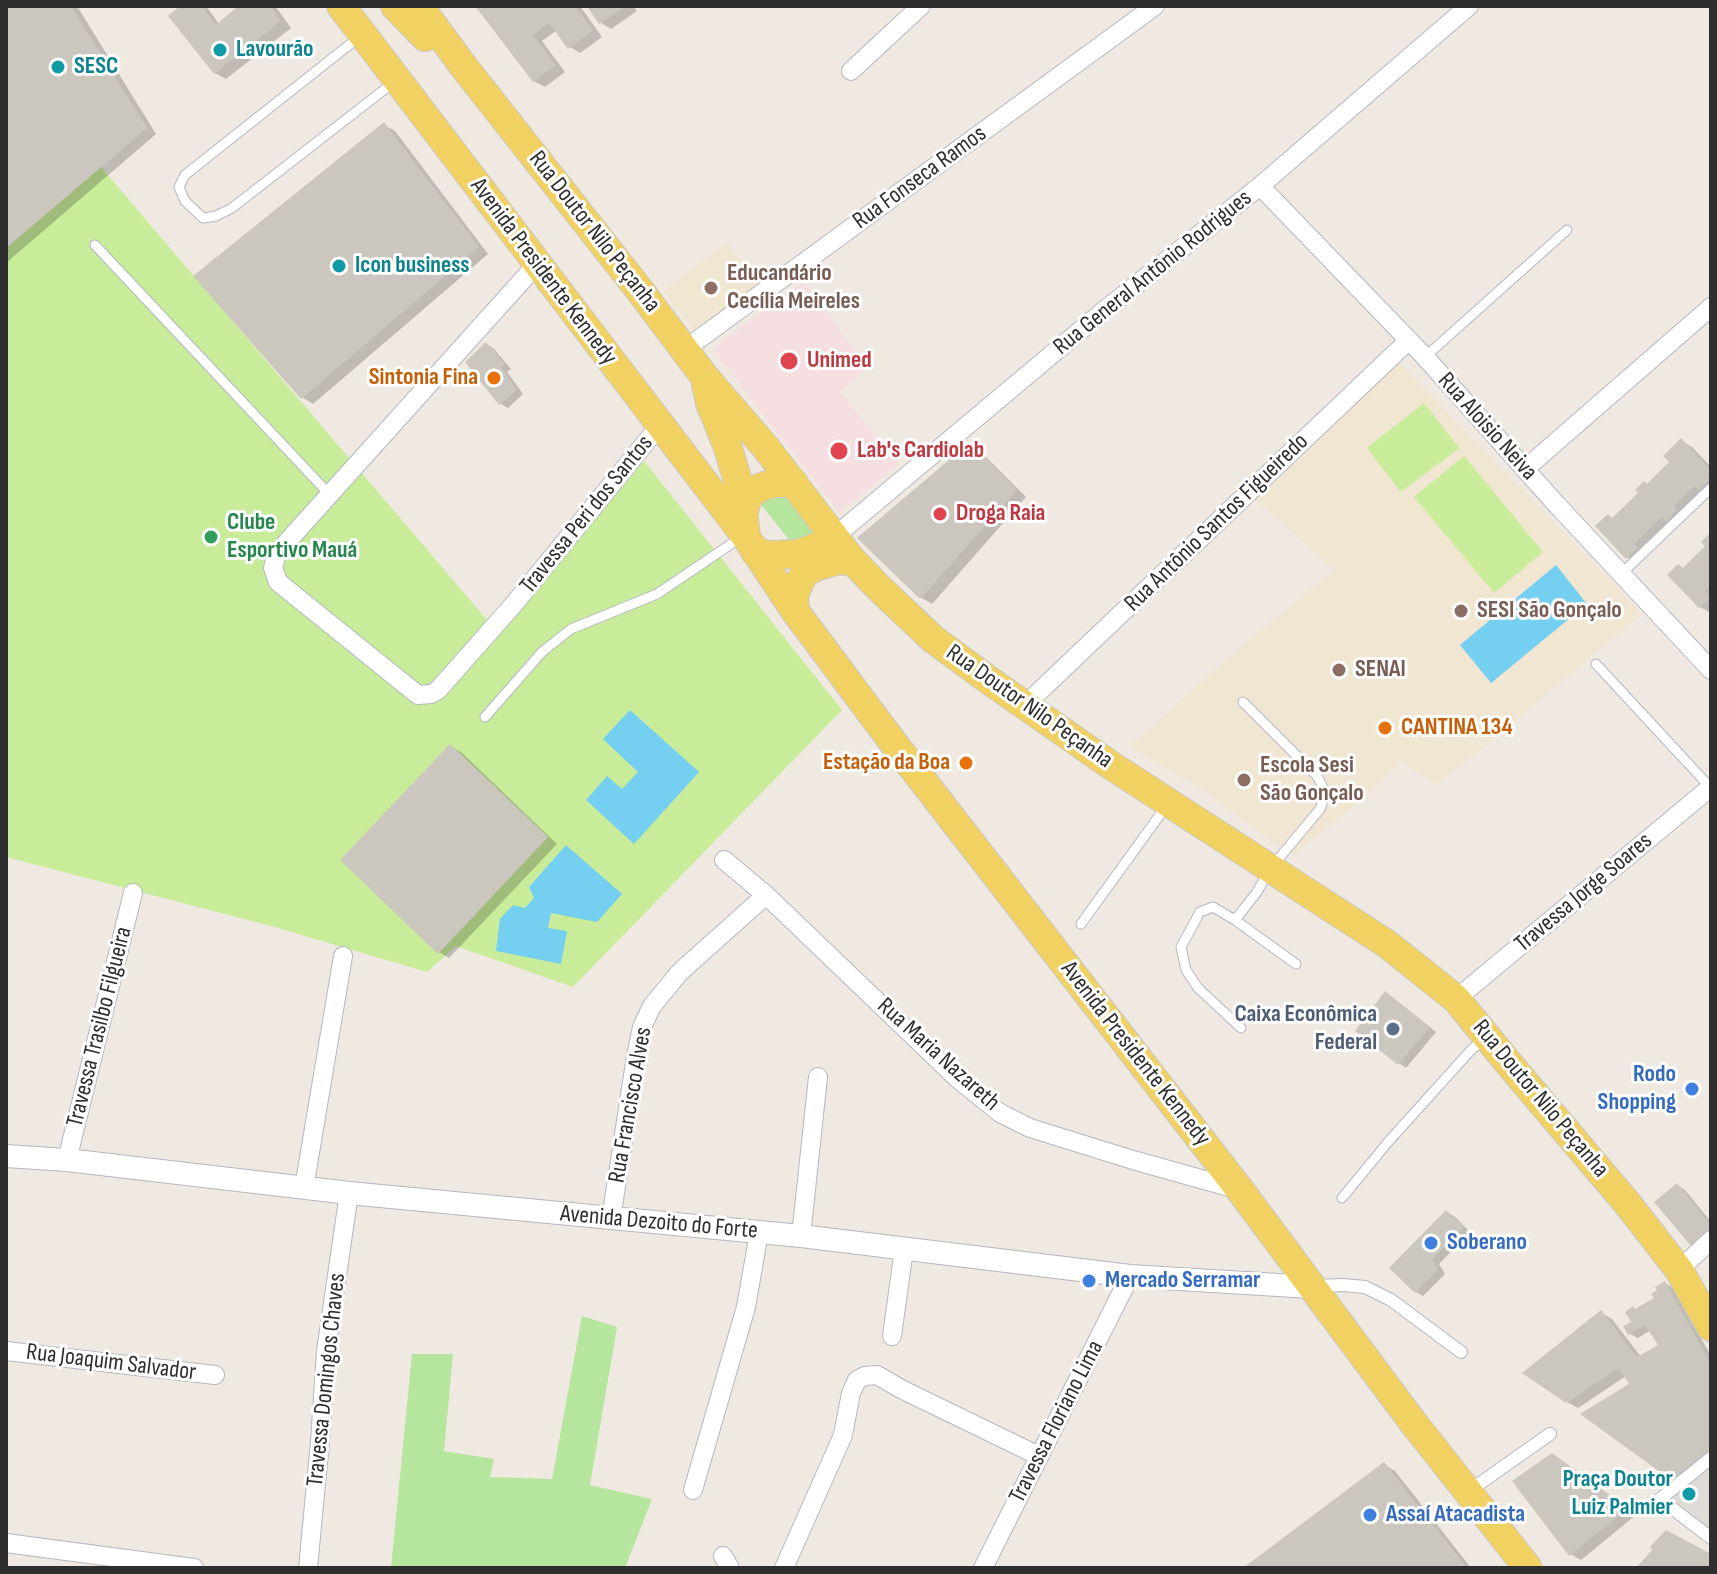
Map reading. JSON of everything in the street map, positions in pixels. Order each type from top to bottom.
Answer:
[{"type":"main road","points":[[395,6],[420,33],[464,67]]},
{"type":"main road","name":"Rua Doutor Nilo Peçanha","points":[[419,6],[704,376],[794,483],[852,560],[933,639],[1169,803],[1387,944],[1456,999],[1627,1203],[1679,1270],[1711,1327]]},
{"type":"main road","name":"Avenida Presidente Kennedy","points":[[354,19],[537,264],[747,534],[795,611],[912,766],[1240,1190],[1412,1421],[1528,1568]]},
{"type":"main road","name":"Avenida Presidente Kennedy","points":[[704,376],[710,403],[741,491],[747,534]]},
{"type":"main road","points":[[794,483],[774,483],[753,492],[747,500],[747,534],[770,555],[797,554],[814,549],[834,537]]},
{"type":"main road","points":[[795,611],[794,595],[804,573],[836,561],[852,560]]},
{"type":"street","points":[[851,71],[921,6]]},
{"type":"street","name":"Rua General Antônio Rodrigues","points":[[834,537],[1106,309],[1260,186],[1469,6]]},
{"type":"street","name":"Rua Fonseca Ramos","points":[[684,350],[1151,7]]},
{"type":"street","name":"Rua Aloisio Neiva","points":[[1260,186],[1425,357],[1711,670]]},
{"type":"street","points":[[330,495],[537,264]]},
{"type":"street","points":[[1525,469],[1711,307]]},
{"type":"street","name":"Rua Antônio Santos Figueiredo","points":[[1025,705],[1408,341]]},
{"type":"street","name":"Travessa Peri dos Santos","points":[[330,495],[277,553],[273,568],[278,582],[418,695],[431,694],[438,690],[514,604],[660,425]]},
{"type":"street","name":"Travessa Jorge Soares","points":[[1456,999],[1711,787]]},
{"type":"street","name":"Rua Maria Nazareth","points":[[724,860],[766,895],[958,1079],[1000,1113],[1030,1128],[1240,1190]]},
{"type":"street","name":"Travessa Trasilbo Filgueira","points":[[67,1160],[133,893]]},
{"type":"street","name":"Rua Francisco Alves","points":[[611,1219],[636,1056],[642,1027],[652,1006],[680,972],[766,895]]},
{"type":"street","points":[[304,1188],[343,956]]},
{"type":"street","points":[[801,1236],[818,1077]]},
{"type":"street","name":"Avenida Dezoito do Forte","points":[[6,1156],[67,1160],[349,1193],[801,1236],[1130,1276],[1311,1287]]},
{"type":"street","name":"Travessa Domingos Chaves","points":[[308,1568],[326,1351],[349,1193]]},
{"type":"street","points":[[693,1490],[746,1307],[759,1233]]},
{"type":"street","points":[[1679,1270],[1711,1240]]},
{"type":"street","points":[[892,1336],[904,1249]]},
{"type":"street","name":"Travessa Floriano Lima","points":[[983,1568],[1130,1276]]},
{"type":"street","points":[[1311,1287],[1365,1287],[1391,1300],[1461,1352]]},
{"type":"street","name":"Rua Joaquim Salvador","points":[[6,1351],[215,1375]]},
{"type":"street","points":[[784,1568],[843,1435],[851,1393],[857,1380],[865,1376],[877,1375],[1039,1456]]},
{"type":"street","points":[[1469,1491],[1550,1434]]},
{"type":"street","points":[[1711,1458],[1660,1499],[1711,1538]]},
{"type":"street","points":[[6,1543],[155,1566],[194,1568]]},
{"type":"lane","points":[[354,19],[185,175],[179,187],[185,201],[203,218],[232,208],[397,80]]},
{"type":"lane","points":[[1425,357],[1567,230]]},
{"type":"lane","points":[[95,245],[330,495]]},
{"type":"lane","points":[[1621,574],[1711,488]]},
{"type":"lane","points":[[485,717],[542,652],[571,629],[657,594],[747,534]]},
{"type":"lane","points":[[1596,664],[1711,787]]},
{"type":"lane","points":[[1235,920],[1270,869],[1320,809],[1326,793],[1317,776],[1243,702]]},
{"type":"lane","points":[[1081,924],[1169,803]]},
{"type":"lane","points":[[1241,1028],[1198,988],[1186,970],[1181,947],[1200,912],[1213,907],[1296,964]]},
{"type":"lane","points":[[1342,1198],[1389,1141],[1487,1036]]},
{"type":"shaded area","name":"Educandário Cecília Meireles","points":[[727,243],[759,285],[695,333],[663,291]]},
{"type":"shaded area","name":"Unimed","points":[[804,281],[861,359],[857,363],[864,371],[840,392],[899,464],[839,513],[714,351],[718,344]]},
{"type":"shaded area","name":"SESI São Gonçalo","points":[[1399,362],[1642,614],[1436,785],[1401,761],[1368,795],[1293,855],[1205,791],[1130,746],[1237,650],[1334,570],[1256,500]]},
{"type":"shaded area","name":"Praça Doutor Luiz Palmier","points":[[1711,1458],[1711,1538],[1661,1498]]},
{"type":"green space","name":"Clube Esportivo Mauá","points":[[101,167],[499,634],[644,461],[842,710],[573,987],[456,946],[427,972],[271,926],[6,857],[6,248]]},
{"type":"green space","points":[[1424,403],[1459,448],[1401,492],[1367,448]]},
{"type":"green space","points":[[1464,456],[1543,552],[1494,593],[1414,497]]},
{"type":"green space","points":[[777,492],[799,502],[818,541],[790,541],[759,502]]},
{"type":"green space","points":[[582,1316],[617,1327],[590,1485],[652,1499],[625,1568],[391,1568],[412,1354],[453,1354],[444,1451],[494,1459],[490,1477],[552,1479]]},
{"type":"water","points":[[1556,565],[1587,604],[1491,683],[1460,645]]},
{"type":"water","points":[[630,710],[699,772],[634,844],[586,800],[607,776],[622,789],[638,772],[603,739]]},
{"type":"water","points":[[566,845],[622,894],[597,922],[551,913],[548,928],[567,931],[561,964],[496,951],[500,919],[513,905],[525,908],[534,898],[529,887]]},
{"type":"building","name":"SESC","points":[[6,6],[71,6],[147,128],[6,248]]},
{"type":"building","name":"Lavourão","points":[[180,6],[202,6],[216,25],[238,6],[270,6],[281,21],[214,74],[168,16]]},
{"type":"building","points":[[475,6],[575,6],[593,30],[568,49],[549,23],[533,35],[556,65],[533,82]]},
{"type":"building","points":[[587,6],[626,6],[599,24]]},
{"type":"building","points":[[384,122],[479,247],[301,399],[193,276]]},
{"type":"building","name":"Sintonia Fina","points":[[486,342],[505,364],[501,367],[517,390],[499,405],[465,362]]},
{"type":"building","points":[[1681,438],[1711,470],[1711,479],[1699,490],[1695,486],[1674,506],[1677,510],[1666,521],[1662,517],[1634,544],[1638,548],[1626,559],[1595,526],[1608,514],[1612,518],[1638,493],[1635,490],[1644,481],[1647,484],[1669,462],[1663,456]]},
{"type":"building","name":"Droga Raia","points":[[970,442],[1017,490],[920,599],[857,538]]},
{"type":"building","points":[[1711,532],[1711,585],[1705,591],[1711,597],[1699,608],[1667,575],[1678,564],[1683,568],[1705,546],[1701,542]]},
{"type":"building","points":[[450,744],[548,837],[438,954],[340,860]]},
{"type":"building","name":"Caixa Econômica Federal","points":[[1385,991],[1430,1027],[1398,1065],[1355,1031]]},
{"type":"building","points":[[1677,1183],[1711,1225],[1711,1231],[1691,1246],[1654,1202]]},
{"type":"building","name":"Soberano","points":[[1446,1210],[1464,1227],[1432,1259],[1438,1269],[1415,1293],[1389,1268]]},
{"type":"building","points":[[1665,1281],[1711,1364],[1711,1451],[1677,1480],[1671,1480],[1580,1414],[1629,1384],[1619,1368],[1566,1403],[1522,1373],[1601,1310],[1637,1357],[1658,1345],[1645,1325],[1628,1335],[1623,1326],[1631,1322],[1625,1312],[1654,1298],[1651,1294],[1657,1290],[1655,1287]]},
{"type":"building","points":[[1552,1453],[1628,1508],[1569,1556],[1512,1481]]},
{"type":"building","name":"Assaí Atacadista","points":[[1384,1462],[1467,1568],[1243,1568]]},
{"type":"building","points":[[1666,1530],[1711,1554],[1711,1568],[1636,1568]]},
{"type":"place","name":"Lavourão","points":[[220,50]]},
{"type":"place","name":"SESC","points":[[58,67]]},
{"type":"place","name":"Icon business","points":[[339,266]]},
{"type":"place","name":"Educandário Cecília Meireles","points":[[711,288]]},
{"type":"place","name":"Unimed","points":[[789,361]]},
{"type":"place","name":"Sintonia Fina","points":[[494,378]]},
{"type":"place","name":"Lab's Cardiolab","points":[[839,451]]},
{"type":"place","name":"Droga Raia","points":[[940,514]]},
{"type":"place","name":"Clube Esportivo Mauá","points":[[211,537]]},
{"type":"place","name":"SESI São Gonçalo","points":[[1461,611]]},
{"type":"place","name":"SENAI","points":[[1339,670]]},
{"type":"place","name":"CANTINA 134","points":[[1385,728]]},
{"type":"place","name":"Estação da Boa","points":[[966,763]]},
{"type":"place","name":"Escola Sesi São Gonçalo","points":[[1244,780]]},
{"type":"place","name":"Caixa Econômica Federal","points":[[1393,1029]]},
{"type":"place","name":"Rodo Shopping","points":[[1692,1089]]},
{"type":"place","name":"Soberano","points":[[1431,1243]]},
{"type":"place","name":"Mercado Serramar","points":[[1089,1281]]},
{"type":"place","name":"Praça Doutor Luiz Palmier","points":[[1689,1494]]},
{"type":"place","name":"Assaí Atacadista","points":[[1370,1515]]}]
